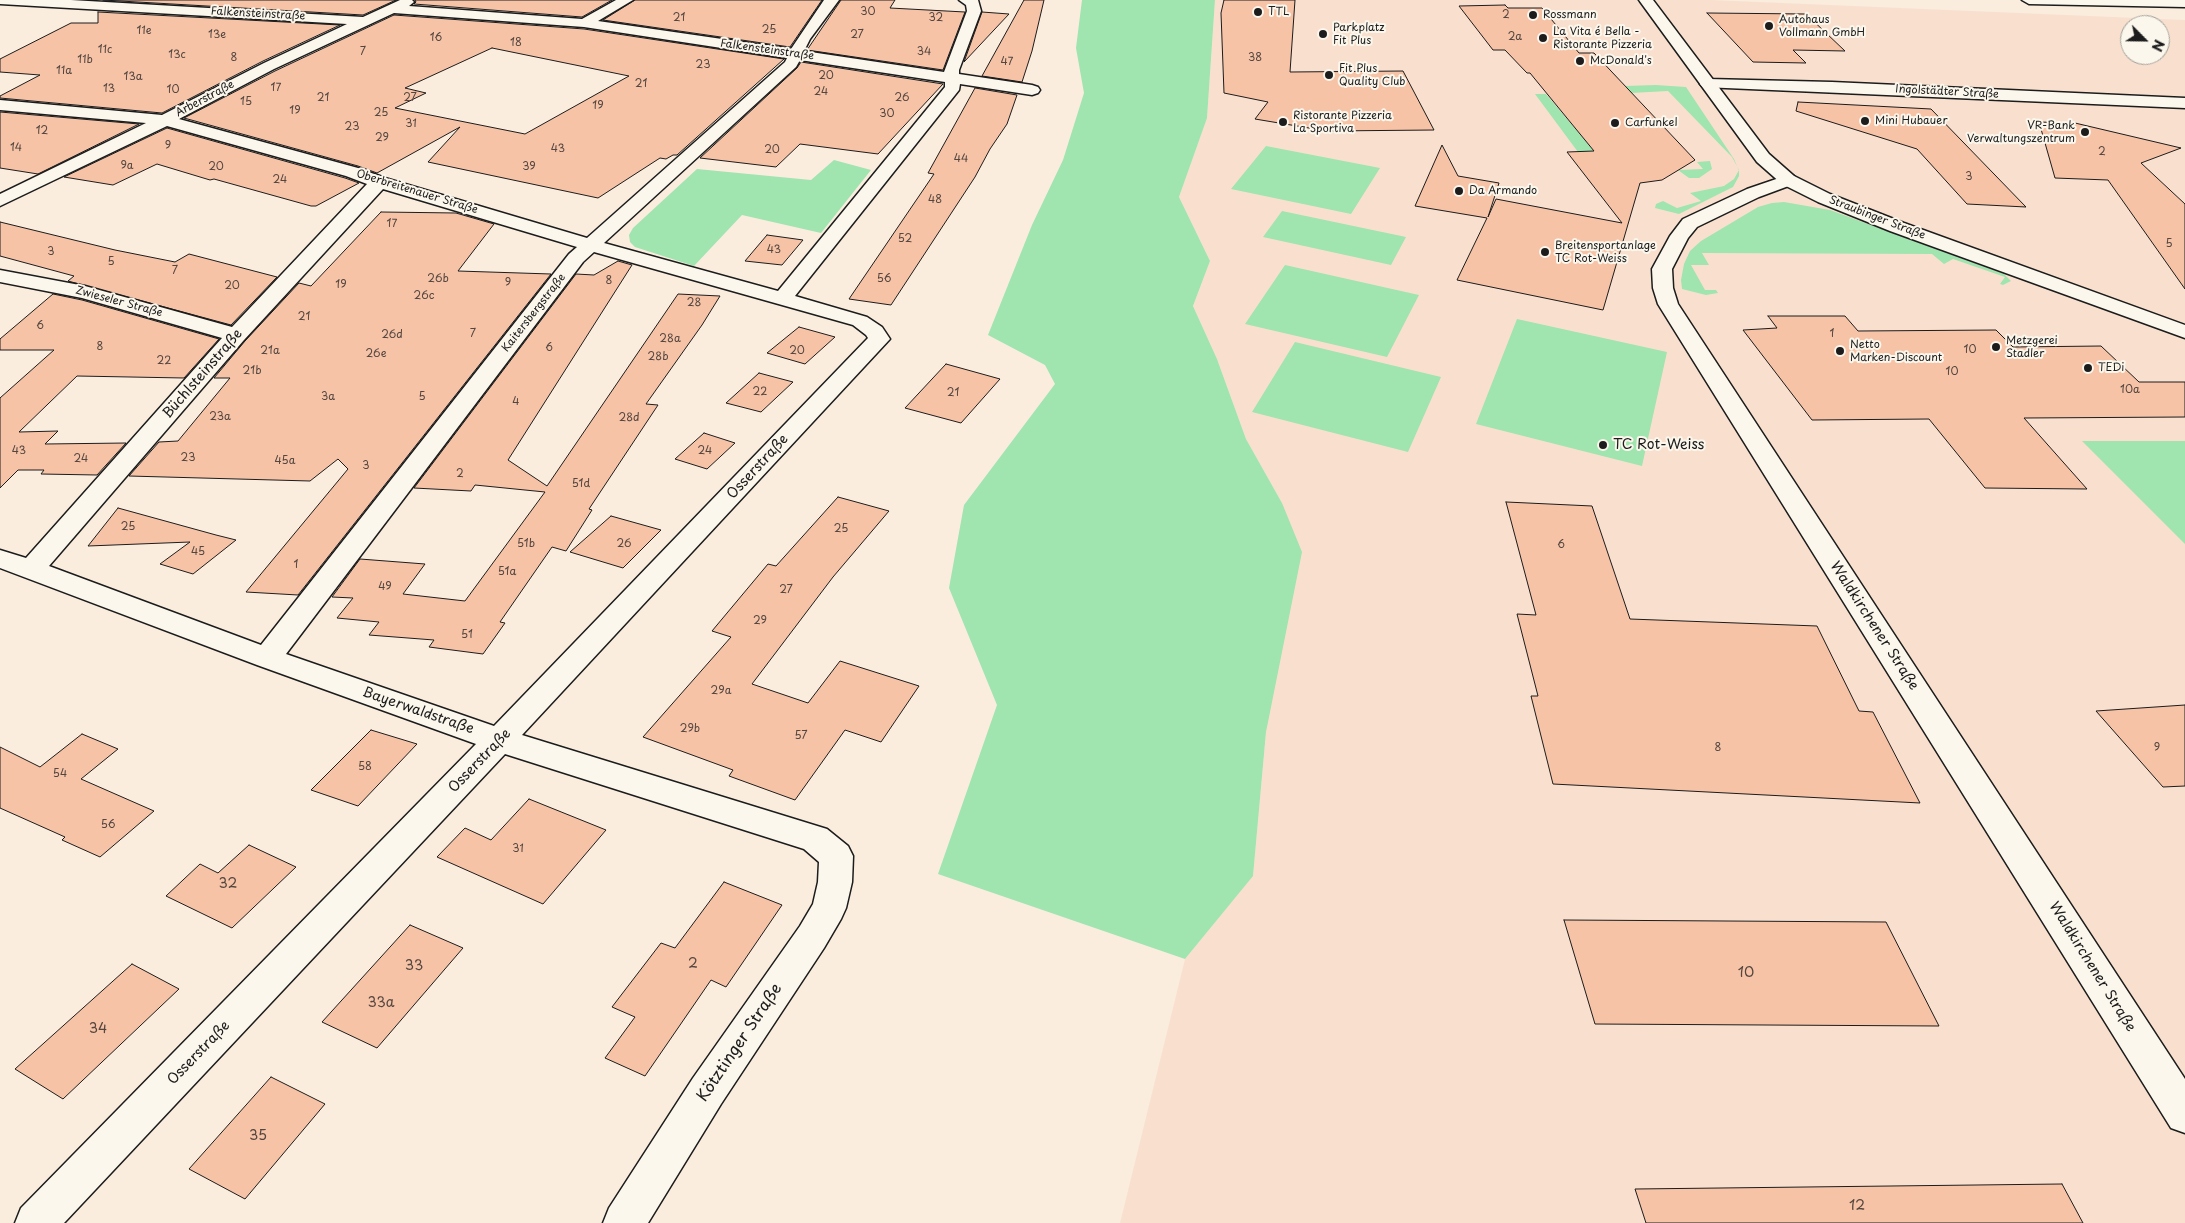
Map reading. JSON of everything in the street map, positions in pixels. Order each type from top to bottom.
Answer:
[{"type":"street","name":"Falkensteinstraße","points":[[0,0],[366,21]]},
{"type":"street","name":"Arberstraße","points":[[0,201],[165,120],[269,66],[411,0]]},
{"type":"street","points":[[584,23],[626,0]]},
{"type":"street","name":"Kaitersbergstraße","points":[[266,658],[576,258],[791,64],[803,39],[832,0]]},
{"type":"street","points":[[783,298],[953,87],[951,70],[974,11],[974,3],[966,0]]},
{"type":"street","name":"Straubinger Straße","points":[[1646,0],[1763,158],[1788,180],[1824,198],[1897,226],[2185,332]]},
{"type":"street","points":[[2029,0],[2185,4]]},
{"type":"street","name":"Falkensteinstraße","points":[[390,9],[584,23],[1032,90]]},
{"type":"street","name":"Ingolstädter Straße","points":[[1708,84],[1832,87],[2185,103]]},
{"type":"street","name":"Oberbreitenauer Straße","points":[[0,105],[165,120],[352,172],[379,182],[592,245],[829,311]]},
{"type":"street","name":"Waldkirchener Straße","points":[[1788,180],[1754,193],[1690,223],[1679,236],[1662,268],[1668,304],[2185,1114]]},
{"type":"street","name":"Büchlsteinstraße","points":[[31,569],[236,335],[379,182]]},
{"type":"street","name":"Zwieseler Straße","points":[[0,276],[85,292],[236,335]]},
{"type":"street","name":"Osserstraße","points":[[36,1223],[499,740],[879,339],[875,331],[860,321],[829,311]]},
{"type":"street","name":"Bayerwaldstraße","points":[[0,559],[266,658],[499,740],[815,838],[836,856]]},
{"type":"street","name":"Kötztinger Straße","points":[[624,1223],[707,1091],[812,937],[828,908],[835,882],[836,856]]},
{"type":"shaded area","points":[[1215,0],[1712,0],[2120,17],[2120,65],[2170,65],[2170,19],[2185,20],[2185,1223],[1120,1223],[1185,959],[1253,875],[1266,732],[1282,503],[1246,439],[1217,359],[1193,306],[1210,261],[1179,197],[1207,117]]},
{"type":"green space","points":[[1082,0],[1215,0],[1207,118],[1179,197],[1210,261],[1193,306],[1217,359],[1246,439],[1282,503],[1302,552],[1266,732],[1253,876],[1185,959],[938,874],[997,705],[949,588],[964,505],[1055,384],[1045,365],[988,335],[1032,225],[1063,160],[1084,93],[1076,48]]},
{"type":"green space","points":[[1656,85],[1686,87],[1734,159],[1737,167],[1732,157],[1668,91],[1631,93],[1624,86]]},
{"type":"green space","points":[[1535,94],[1546,94],[1594,151],[1578,152]]},
{"type":"green space","points":[[1266,146],[1380,168],[1351,214],[1231,189]]},
{"type":"green space","points":[[834,160],[871,170],[821,233],[742,215],[694,266],[635,247],[630,242],[629,235],[633,228],[697,169],[811,180]]},
{"type":"green space","points":[[1710,161],[1712,169],[1699,178],[1689,178],[1678,170],[1703,169],[1697,162]]},
{"type":"green space","points":[[1739,170],[1739,176],[1733,187],[1679,214],[1655,208],[1656,204],[1663,201],[1677,208],[1701,201],[1690,193],[1724,186],[1734,179]]},
{"type":"green space","points":[[1784,202],[1830,210],[2004,274],[2011,281],[2003,285],[2000,284],[2005,277],[1953,259],[1944,264],[1932,254],[1702,253],[1709,265],[1691,265],[1705,290],[1716,290],[1718,293],[1706,295],[1682,289],[1681,280],[1684,264],[1690,251],[1701,241],[1758,207]]},
{"type":"green space","points":[[1282,211],[1406,237],[1391,265],[1263,237]]},
{"type":"green space","points":[[1285,265],[1419,295],[1387,357],[1245,324]]},
{"type":"green space","points":[[1517,319],[1667,352],[1642,466],[1476,424]]},
{"type":"green space","points":[[1295,342],[1441,377],[1408,452],[1252,412]]},
{"type":"green space","points":[[2082,441],[2185,441],[2185,544]]},
{"type":"building","points":[[103,0],[396,0],[363,15]]},
{"type":"building","points":[[415,0],[612,0],[582,17],[414,4]]},
{"type":"building","points":[[635,0],[822,0],[790,47],[603,20]]},
{"type":"building","points":[[841,0],[895,0],[890,8],[965,12],[943,70],[807,50]]},
{"type":"building","points":[[1024,0],[1044,0],[1032,51],[1022,82],[982,76]]},
{"type":"building","points":[[1224,0],[1295,0],[1290,72],[1403,71],[1434,130],[1327,131],[1255,119],[1268,102],[1224,93],[1221,13]]},
{"type":"building","points":[[1505,5],[1508,8],[1542,8],[1579,53],[1594,53],[1695,160],[1662,180],[1640,183],[1603,310],[1457,280],[1487,218],[1415,206],[1442,145],[1458,176],[1499,183],[1488,217],[1496,199],[1622,223],[1567,152],[1594,151],[1530,73],[1527,73],[1505,50],[1493,50],[1459,6]]},
{"type":"building","points":[[98,12],[340,25],[263,61],[162,113],[0,98],[0,96],[40,75],[0,72],[0,59],[71,23],[98,23]]},
{"type":"building","points":[[982,12],[1009,14],[964,62]]},
{"type":"building","name":"Autohaus Vollmann GmbH","points":[[1707,13],[1806,14],[1845,51],[1793,50],[1806,63],[1753,62]]},
{"type":"building","points":[[394,15],[584,29],[784,59],[677,155],[666,159],[660,158],[598,198],[428,162],[460,127],[377,173],[358,166],[184,118],[275,71]],"holes":[[[492,48],[629,76],[525,134],[395,108],[426,93],[405,88]]]},
{"type":"building","points":[[801,62],[943,84],[878,154],[800,144],[776,167],[700,158],[797,68]]},
{"type":"building","points":[[975,88],[1017,95],[1007,124],[990,149],[975,177],[891,305],[849,299],[934,174],[928,173]]},
{"type":"building","points":[[1798,102],[1931,109],[2026,207],[1967,204],[1917,149],[1796,111]]},
{"type":"building","points":[[0,112],[139,124],[38,174],[0,168]]},
{"type":"building","points":[[2039,122],[2075,123],[2181,148],[2141,163],[2185,204],[2185,289],[2108,180],[2055,178]]},
{"type":"building","points":[[167,128],[359,183],[316,206],[311,206],[157,164],[113,185],[64,177]]},
{"type":"building","points":[[381,212],[456,213],[494,224],[458,271],[551,274],[298,595],[246,592],[348,469],[338,459],[310,481],[129,476],[159,442],[178,441],[230,378],[214,378],[245,341],[299,283],[311,286]]},
{"type":"building","points":[[0,222],[115,250],[175,262],[189,254],[277,277],[231,325],[68,281],[74,276],[0,256]]},
{"type":"building","points":[[767,235],[803,240],[782,265],[745,261]]},
{"type":"building","points":[[618,261],[632,265],[508,460],[547,486],[678,294],[720,296],[702,325],[646,404],[658,405],[589,509],[592,510],[566,551],[552,547],[500,622],[505,623],[483,654],[429,647],[434,640],[369,635],[379,622],[337,618],[353,598],[332,597],[360,559],[425,564],[403,594],[465,601],[545,492],[475,485],[471,491],[414,488],[576,274],[594,275]]},
{"type":"building","points":[[53,294],[82,300],[219,339],[184,378],[77,376],[19,432],[58,431],[45,444],[126,443],[97,475],[41,474],[44,470],[18,470],[0,488],[0,398],[54,350],[0,350],[0,339]]},
{"type":"building","points":[[1768,316],[1845,316],[1858,331],[1996,330],[2013,347],[2101,346],[2139,382],[2185,382],[2185,417],[2024,418],[2087,489],[1985,488],[1929,419],[1812,420],[1743,330],[1777,328]]},
{"type":"building","points":[[799,327],[835,337],[805,364],[767,353]]},
{"type":"building","points":[[946,364],[1000,379],[961,423],[905,408]]},
{"type":"building","points":[[759,373],[793,382],[761,412],[726,403]]},
{"type":"building","points":[[704,433],[735,443],[707,469],[675,459]]},
{"type":"building","points":[[838,497],[889,511],[833,577],[752,684],[808,703],[840,661],[919,686],[881,742],[845,730],[795,800],[729,776],[733,770],[643,737],[731,637],[712,631],[768,564],[776,566]]},
{"type":"building","points":[[1506,502],[1592,506],[1630,619],[1817,626],[1859,711],[1873,712],[1920,803],[1553,784],[1531,696],[1538,696],[1517,614],[1536,615]]},
{"type":"building","points":[[118,508],[236,540],[193,574],[160,564],[190,542],[88,546]]},
{"type":"building","points":[[611,516],[661,530],[623,568],[570,552]]},
{"type":"building","points":[[2185,705],[2185,786],[2163,787],[2096,711]]},
{"type":"building","points":[[371,730],[417,744],[358,806],[311,790]]},
{"type":"building","points":[[82,734],[118,749],[81,779],[154,811],[100,857],[62,840],[65,837],[0,808],[0,747],[40,767]]},
{"type":"building","points":[[529,799],[606,830],[543,904],[437,857],[465,828],[491,840]]},
{"type":"building","points":[[249,845],[296,867],[232,928],[166,896],[200,864],[218,873]]},
{"type":"building","points":[[724,882],[782,905],[726,987],[711,980],[645,1076],[605,1058],[635,1017],[612,1007],[661,943],[675,948]]},
{"type":"building","points":[[1564,920],[1886,922],[1939,1026],[1595,1024]]},
{"type":"building","points":[[410,925],[463,948],[377,1048],[322,1022]]},
{"type":"building","points":[[132,964],[179,989],[63,1099],[15,1069]]},
{"type":"building","points":[[271,1077],[325,1104],[245,1199],[189,1169]]},
{"type":"building","points":[[2062,1184],[2083,1223],[1646,1223],[1635,1189]]},
{"type":"place","name":"TTL","points":[[1258,12]]},
{"type":"place","name":"Rossmann","points":[[1533,15]]},
{"type":"place","name":"Autohaus Vollmann GmbH","points":[[1769,26]]},
{"type":"place","name":"Parkplatz Fit Plus","points":[[1323,34]]},
{"type":"place","name":"La Vita é Bella - Ristorante Pizzeria","points":[[1543,38]]},
{"type":"place","name":"McDonald's","points":[[1580,61]]},
{"type":"place","name":"Fit Plus Quality Club","points":[[1329,75]]},
{"type":"place","name":"Mini Hubauer","points":[[1865,121]]},
{"type":"place","name":"Ristorante Pizzeria La Sportiva","points":[[1283,122]]},
{"type":"place","name":"Carfunkel","points":[[1615,123]]},
{"type":"place","name":"VR-Bank Verwaltungszentrum","points":[[2085,132]]},
{"type":"place","name":"Da Armando","points":[[1459,191]]},
{"type":"place","name":"Breitensportanlage TC Rot-Weiss","points":[[1545,252]]},
{"type":"place","name":"Metzgerei Stadler","points":[[1996,347]]},
{"type":"place","name":"Netto Marken-Discount","points":[[1840,351]]},
{"type":"place","name":"TEDi","points":[[2088,368]]},
{"type":"place","name":"TC Rot-Weiss","points":[[1603,445]]}]
